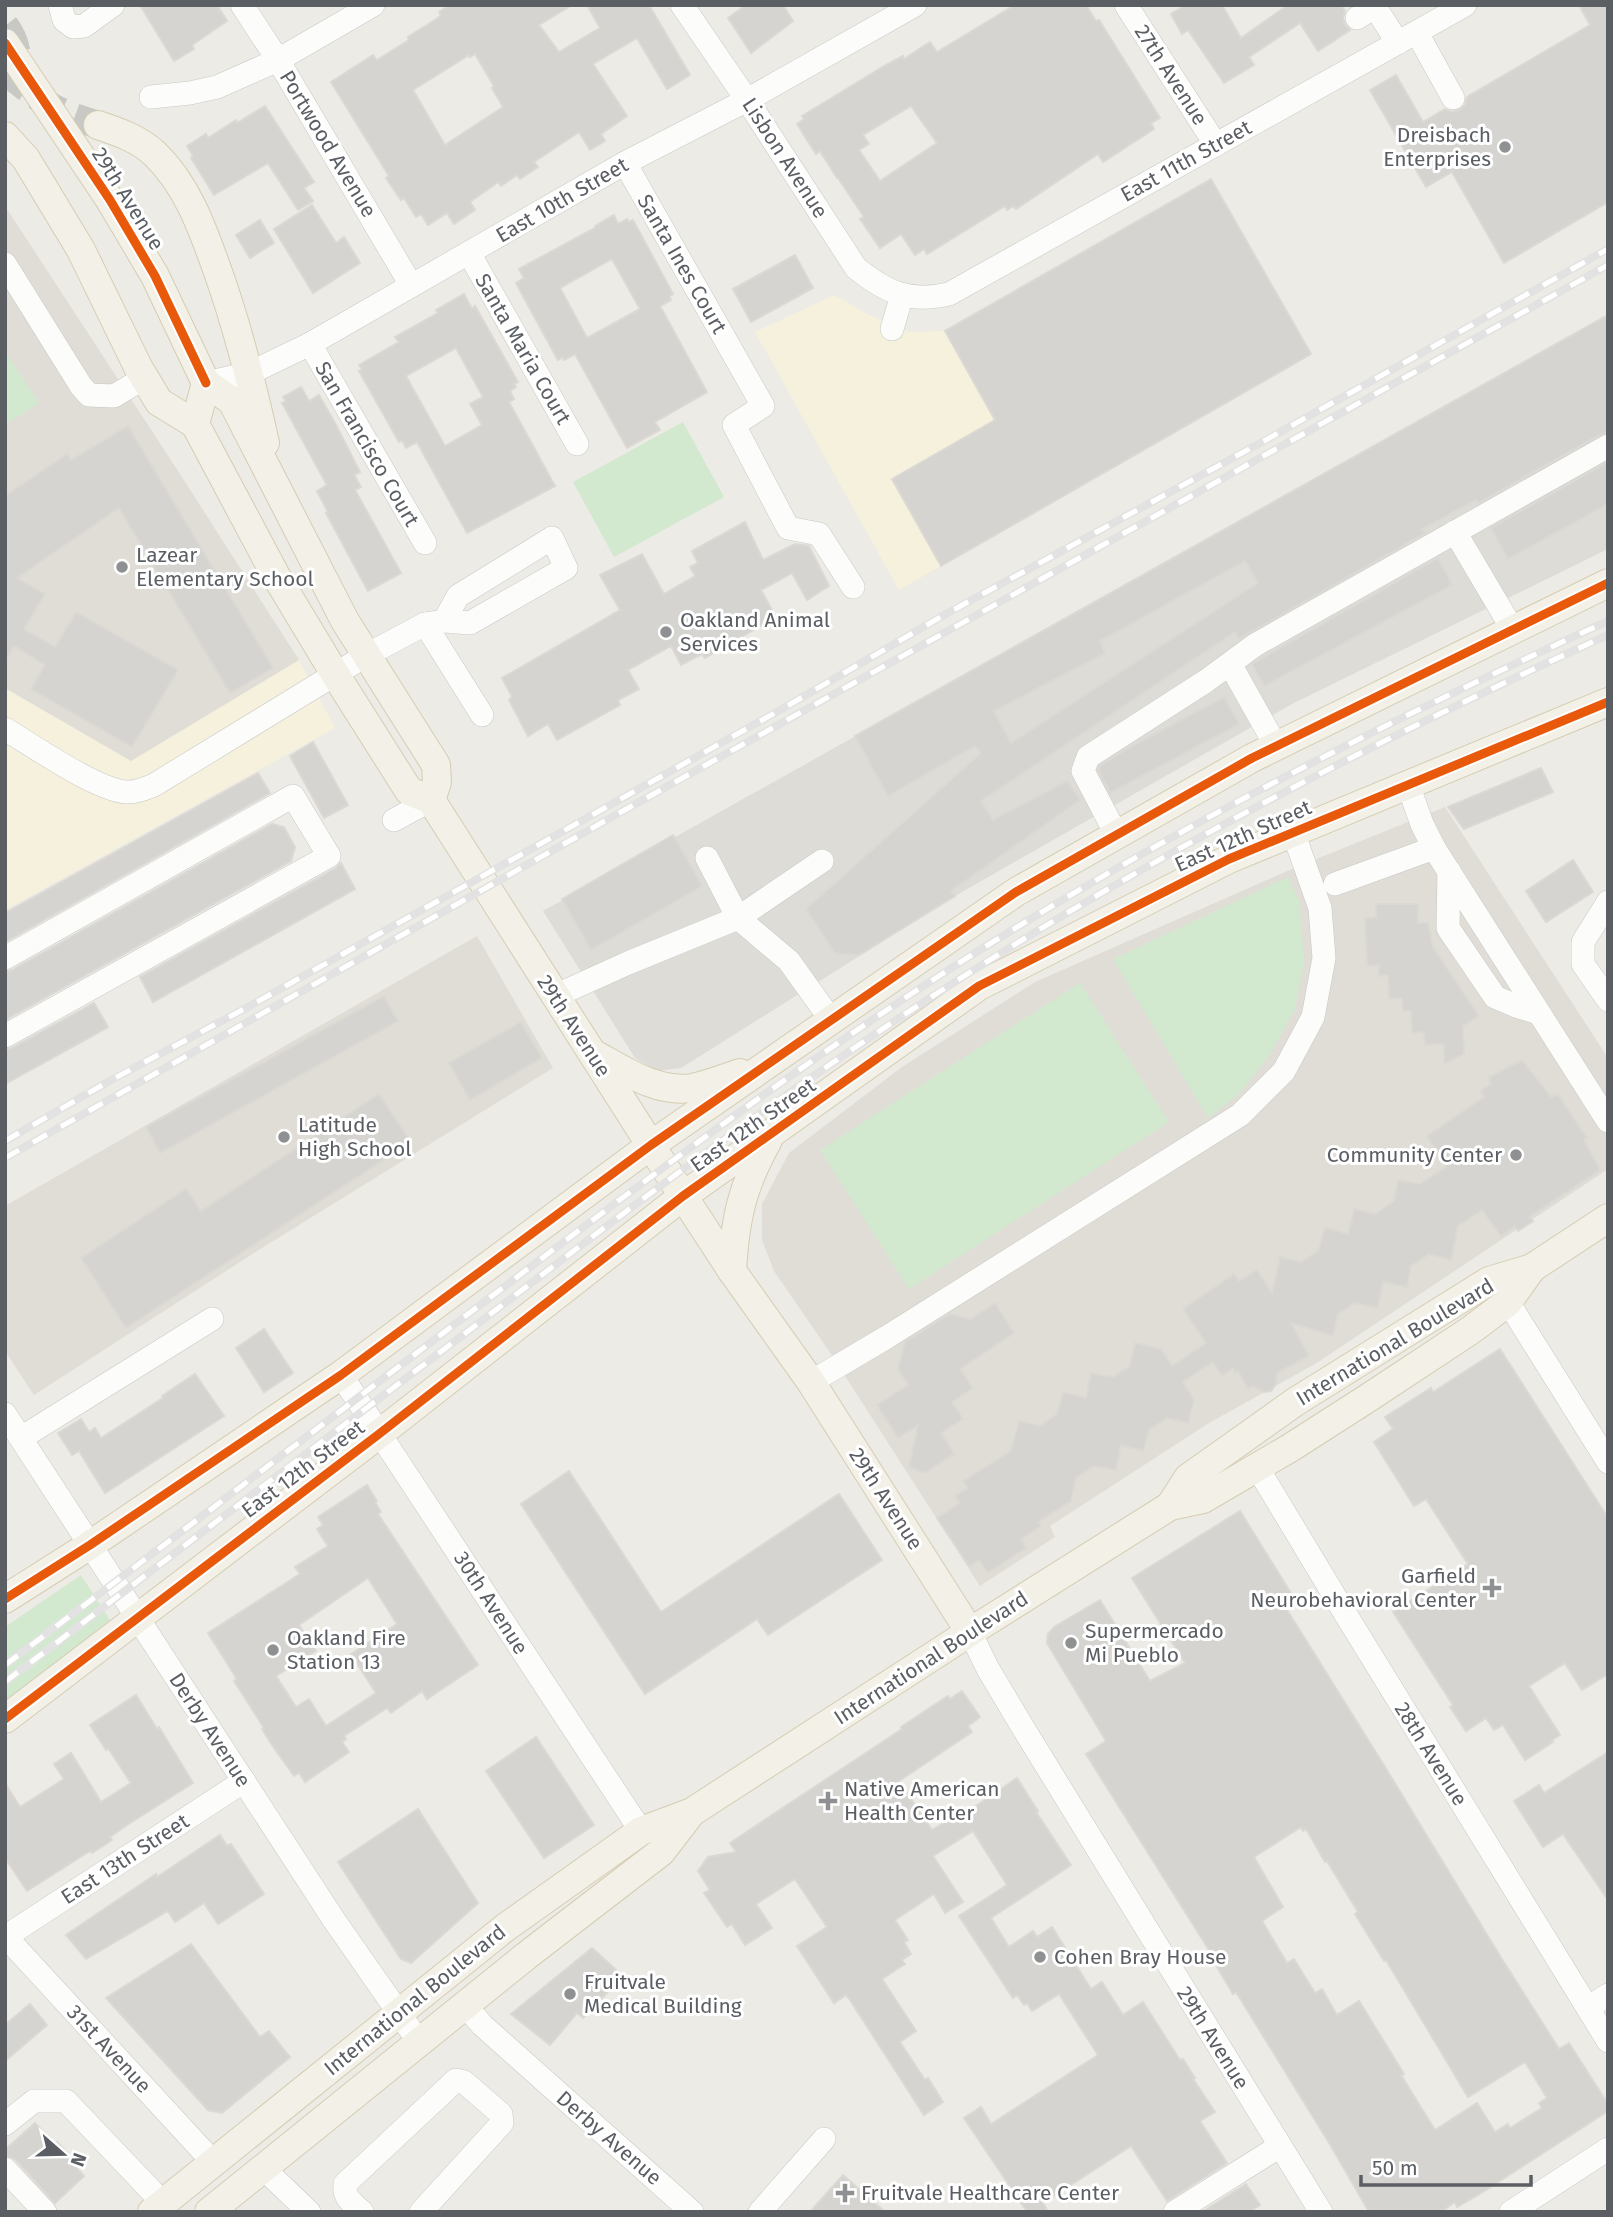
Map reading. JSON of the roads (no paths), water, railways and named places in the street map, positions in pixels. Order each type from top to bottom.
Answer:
[{"type":"main road","name":"29th Avenue","points":[[5,43],[110,200],[155,276],[206,383],[232,401],[365,656],[436,765],[437,782],[431,800]]},
{"type":"main road","points":[[99,125],[127,134],[154,153],[173,175],[191,204],[234,317],[250,373],[274,486]]},
{"type":"main road","points":[[5,136],[26,159],[81,250],[144,378],[159,402],[195,424],[206,383]]},
{"type":"main road","name":"29th Avenue","points":[[195,424],[276,576],[409,791],[431,800],[683,1196],[732,1271],[811,1382],[970,1632]]},
{"type":"main road","name":"East 12th Street","points":[[5,1599],[90,1545],[341,1375],[651,1145],[1016,892],[1241,764],[1608,583]]},
{"type":"main road","name":"East 12th Street","points":[[5,1719],[379,1434],[683,1196],[979,986],[1228,859],[1608,702]]},
{"type":"main road","points":[[591,1052],[645,1081],[667,1088],[692,1088],[766,1065]]},
{"type":"main road","points":[[732,1271],[739,1206],[752,1168],[772,1133]]},
{"type":"main road","name":"International Boulevard","points":[[1171,1506],[1188,1478],[1295,1402],[1489,1281],[1531,1268],[1608,1218]]},
{"type":"main road","name":"International Boulevard","points":[[158,2207],[506,1927],[641,1832],[692,1812],[1171,1506],[1203,1499],[1389,1384],[1508,1302],[1531,1268]]},
{"type":"main road","name":"International Boulevard","points":[[209,2212],[465,2005],[661,1852],[692,1812]]},
{"type":"street","points":[[60,5],[64,20],[73,27],[84,26],[113,5]]},
{"type":"street","name":"Portwood Avenue","points":[[242,5],[278,60],[411,285]]},
{"type":"street","points":[[151,97],[217,87],[278,60],[373,5]]},
{"type":"street","name":"Lisbon Avenue","points":[[682,5],[856,268],[872,281],[902,295]]},
{"type":"street","name":"East 10th Street","points":[[206,383],[250,373],[310,344],[625,163],[747,100],[915,5]]},
{"type":"street","name":"27th Avenue","points":[[1126,5],[1216,145]]},
{"type":"street","name":"East 11th Street","points":[[902,295],[919,298],[949,294],[1407,38],[1433,13],[1465,5]]},
{"type":"street","points":[[1357,18],[1375,6],[1407,38],[1453,98]]},
{"type":"street","name":"Santa Ines Court","points":[[625,163],[763,406],[734,425],[788,528],[819,534],[853,587]]},
{"type":"street","name":"Santa Maria Court","points":[[469,253],[578,444]]},
{"type":"street","points":[[5,264],[89,395],[114,396],[144,378]]},
{"type":"street","points":[[892,329],[902,295]]},
{"type":"street","name":"San Francisco Court","points":[[310,344],[425,543]]},
{"type":"street","points":[[1116,834],[1083,771],[1088,757],[1255,645],[1608,446]]},
{"type":"street","points":[[1455,533],[1513,630]]},
{"type":"street","points":[[5,729],[111,790],[140,791],[166,778],[365,656],[435,623],[458,596],[552,538],[566,568],[470,623],[435,623]]},
{"type":"street","points":[[435,623],[482,715]]},
{"type":"street","points":[[1230,664],[1276,746]]},
{"type":"street","points":[[1408,785],[1434,848],[1608,1121]]},
{"type":"street","points":[[5,958],[293,796],[329,856],[5,1037]]},
{"type":"street","points":[[394,820],[431,800]]},
{"type":"street","points":[[811,1382],[1240,1115],[1284,1071],[1313,1017],[1324,958],[1320,908],[1293,832]]},
{"type":"street","points":[[1335,884],[1434,848]]},
{"type":"street","points":[[707,858],[738,918],[789,961],[831,1020]]},
{"type":"street","points":[[555,996],[738,918],[822,861]]},
{"type":"street","points":[[1449,871],[1448,928],[1494,997],[1539,1013]]},
{"type":"street","points":[[1608,902],[1583,942],[1583,964],[1599,969],[1608,1000]]},
{"type":"street","points":[[1508,1302],[1608,1462]]},
{"type":"street","points":[[21,1438],[212,1319]]},
{"type":"street","name":"30th Avenue","points":[[341,1375],[641,1832]]},
{"type":"street","name":"Derby Avenue","points":[[5,1414],[334,1920],[419,2042]]},
{"type":"street","name":"28th Avenue","points":[[1258,1467],[1608,2041]]},
{"type":"street","name":"29th Avenue","points":[[970,1632],[989,1670],[1321,2212]]},
{"type":"street","name":"East 13th Street","points":[[5,1937],[244,1781]]},
{"type":"street","name":"31st Avenue","points":[[5,1937],[214,2162]]},
{"type":"street","points":[[1588,2008],[1608,1995]]},
{"type":"street","name":"Derby Avenue","points":[[465,2005],[482,2025],[692,2212]]},
{"type":"street","points":[[362,2212],[347,2198],[344,2192],[345,2184],[456,2081],[464,2082],[501,2114],[502,2123],[421,2212]]},
{"type":"street","points":[[5,2124],[34,2101],[66,2101],[158,2207]]},
{"type":"street","points":[[5,2138],[46,2104],[57,2101]]},
{"type":"street","points":[[760,2212],[824,2139]]},
{"type":"street","points":[[1175,2212],[1280,2146]]},
{"type":"street","points":[[1511,2212],[1608,2149]]},
{"type":"street","points":[[263,2168],[310,2212]]},
{"type":"street","points":[[5,2169],[45,2212]]},
{"type":"street","points":[[5,2186],[28,2208],[45,2212]]},
{"type":"tunnel","points":[[5,26],[14,42],[17,61],[15,79],[5,95]]},
{"type":"tunnel","points":[[38,97],[59,111],[98,125]]},
{"type":"railway","points":[[5,1141],[782,709],[944,615],[1608,249]]},
{"type":"railway","points":[[5,1158],[612,817],[1608,265]]},
{"type":"railway","points":[[5,1665],[627,1195],[806,1065],[928,983],[1092,882],[1261,789],[1433,703],[1608,621]]},
{"type":"railway","points":[[5,1682],[635,1205],[754,1118],[936,994],[1099,894],[1265,802],[1435,716],[1608,635]]},
{"type":"place","name":"Dreisbach Enterprises","points":[[1505,147]]},
{"type":"place","name":"Lazear Elementary School","points":[[122,567]]},
{"type":"place","name":"Oakland Animal Services","points":[[666,632]]},
{"type":"place","name":"Latitude High School","points":[[284,1137]]},
{"type":"place","name":"Community Center","points":[[1516,1155]]},
{"type":"place","name":"Garfield Neurobehavioral Center","points":[[1492,1588]]},
{"type":"place","name":"Supermercado Mi Pueblo","points":[[1071,1643]]},
{"type":"place","name":"Oakland Fire Station 13","points":[[273,1650]]},
{"type":"place","name":"Native American Health Center","points":[[828,1801]]},
{"type":"place","name":"Cohen Bray House","points":[[1040,1957]]},
{"type":"place","name":"Fruitvale Medical Building","points":[[570,1994]]},
{"type":"place","name":"Fruitvale Healthcare Center","points":[[845,2193]]}]
